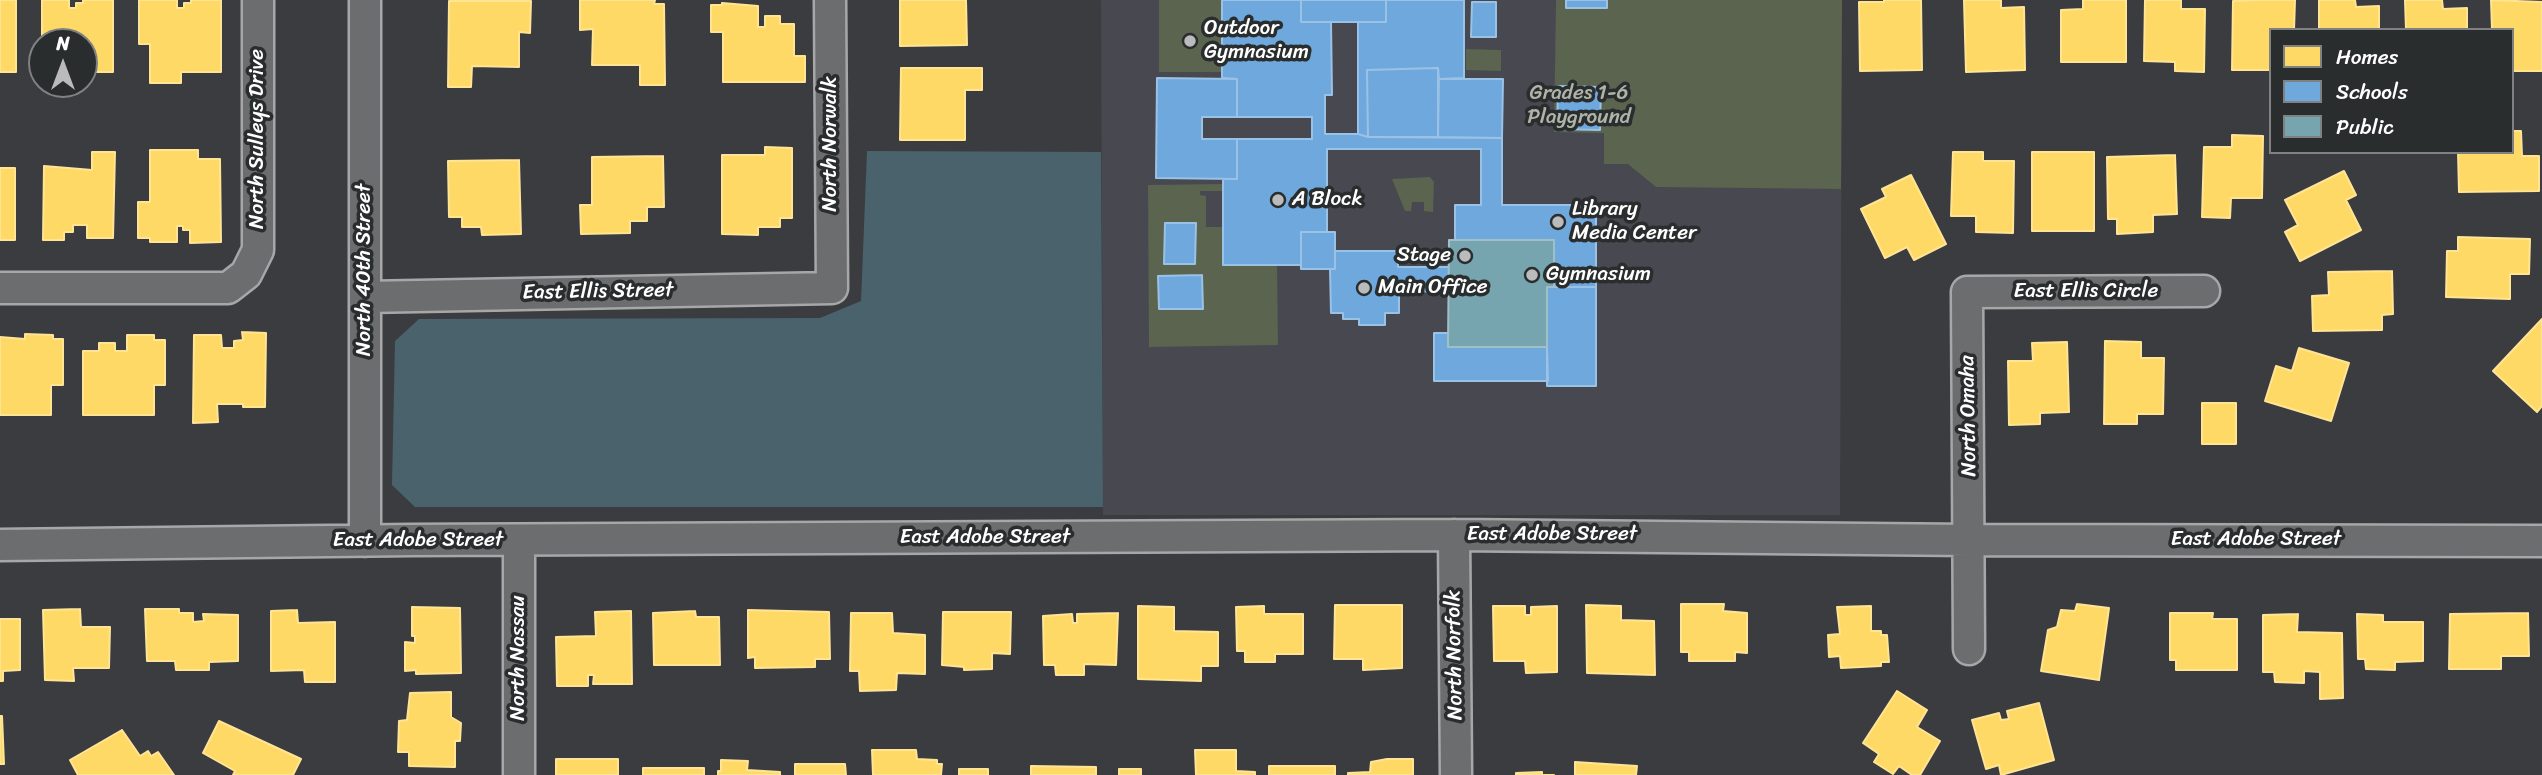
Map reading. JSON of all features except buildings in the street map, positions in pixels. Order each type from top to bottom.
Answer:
[{"type":"street","name":"North Sulleys Drive","points":[[0,288],[228,288],[246,274],[258,250],[258,0]]},
{"type":"street","name":"North 40th Street","points":[[365,0],[365,541]]},
{"type":"street","name":"North Norwalk","points":[[830,0],[832,288]]},
{"type":"street","name":"East Ellis Street","points":[[365,296],[832,288]]},
{"type":"street","name":"East Ellis Circle","points":[[1967,292],[2204,291]]},
{"type":"street","name":"North Omaha","points":[[1967,292],[1970,540]]},
{"type":"street","name":"East Adobe Street","points":[[0,545],[1454,535],[1970,540],[2542,541]]},
{"type":"street","name":"North Norfolk","points":[[1454,535],[1456,775]]},
{"type":"street","name":"North Nassau","points":[[520,540],[520,775]]},
{"type":"street","points":[[1969,649],[1970,540]]},
{"type":"shaded area","points":[[1101,0],[1842,0],[1840,515],[1103,515]]},
{"type":"green space","name":"Outdoor Gymnasium","points":[[1159,0],[1222,0],[1222,72],[1159,72]]},
{"type":"green space","name":"Grades 1-6 Playground","points":[[1556,0],[1842,0],[1841,189],[1656,187],[1628,164],[1604,164],[1604,133],[1554,132]]},
{"type":"green space","points":[[1466,49],[1501,50],[1501,71],[1466,70]]},
{"type":"green space","points":[[1430,177],[1434,182],[1433,212],[1424,211],[1424,202],[1412,202],[1411,211],[1405,211],[1392,179]]},
{"type":"green space","points":[[1223,184],[1223,191],[1200,191],[1200,195],[1206,196],[1206,227],[1223,227],[1224,265],[1277,265],[1278,345],[1149,347],[1148,185]]},
{"type":"water","points":[[867,151],[1101,152],[1103,507],[415,507],[392,485],[395,341],[419,319],[820,318],[861,301]]},
{"type":"place","name":"Outdoor Gymnasium","points":[[1190,41]]},
{"type":"place","name":"A Block","points":[[1278,200]]},
{"type":"place","name":"Library Media Center","points":[[1558,222]]},
{"type":"place","name":"Stage","points":[[1465,256]]},
{"type":"place","name":"Gymnasium","points":[[1532,275]]},
{"type":"place","name":"Main Office","points":[[1364,288]]}]
